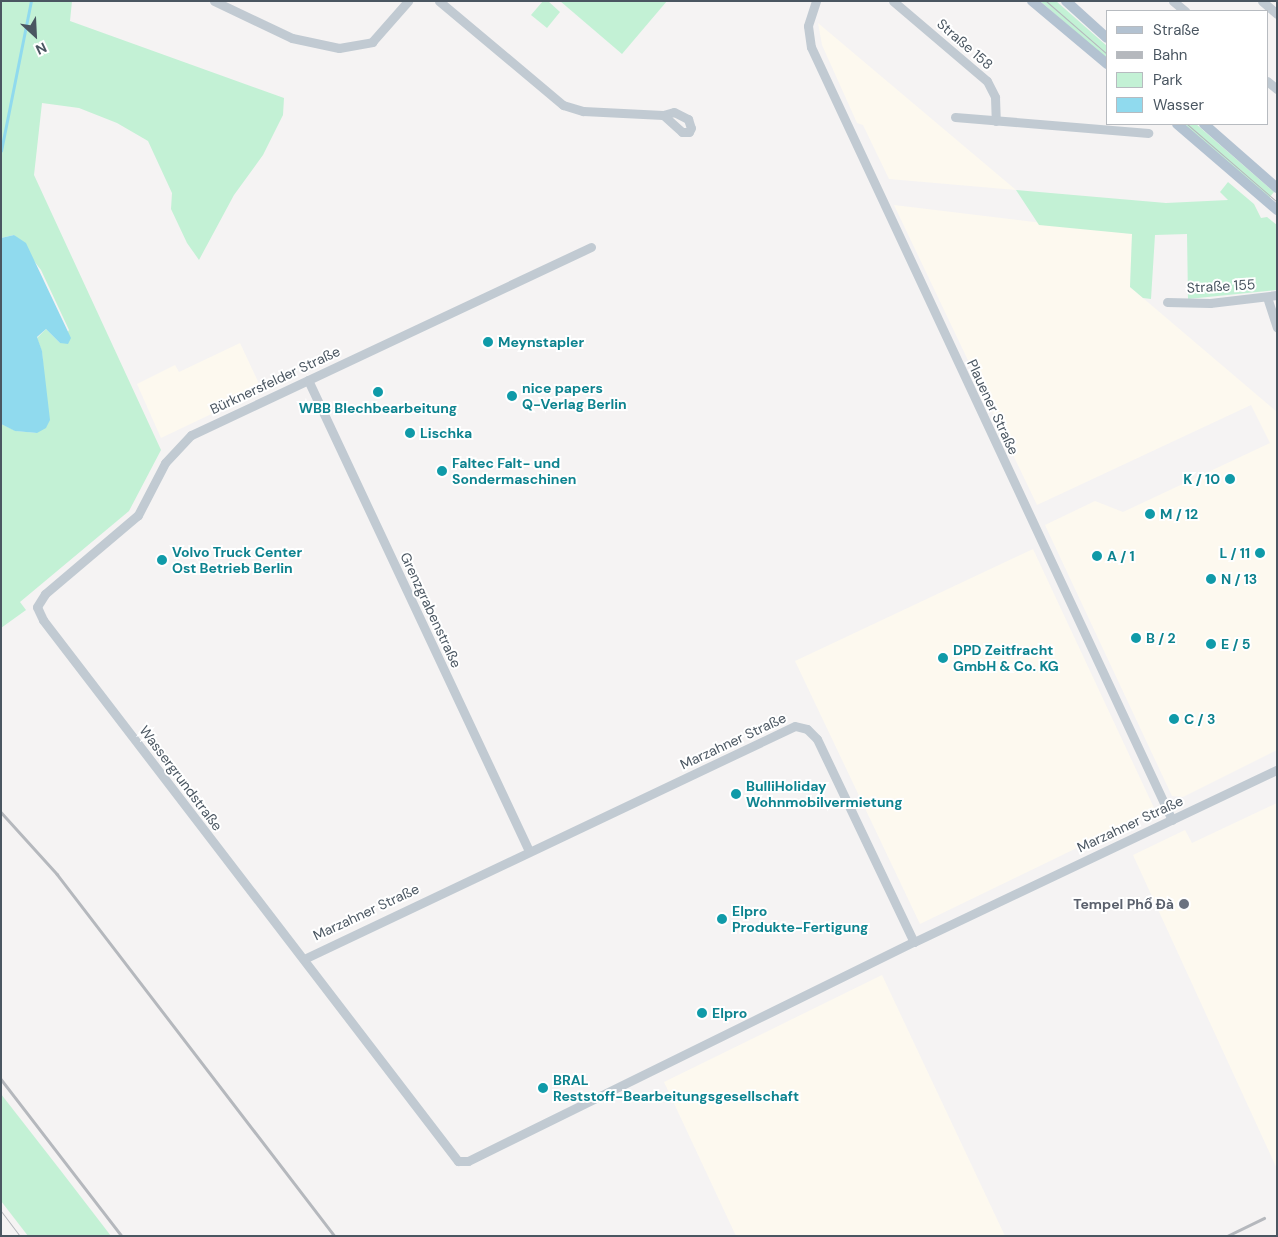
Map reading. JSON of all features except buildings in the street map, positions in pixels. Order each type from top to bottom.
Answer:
[{"type":"main road","points":[[1032,1],[1106,63]]},
{"type":"main road","points":[[1066,1],[1106,37]]},
{"type":"main road","points":[[1178,125],[1277,210]]},
{"type":"main road","points":[[1205,125],[1277,188]]},
{"type":"street","points":[[214,1],[292,38],[339,48],[372,42],[408,1]]},
{"type":"street","points":[[439,1],[563,105],[583,111],[663,115]]},
{"type":"street","name":"Plauener Straße","points":[[816,1],[808,26],[811,47],[1172,820]]},
{"type":"street","name":"Straße 158","points":[[893,1],[987,80],[995,97],[996,120]]},
{"type":"street","points":[[1173,1],[1184,10]]},
{"type":"street","points":[[1262,1],[1277,14]]},
{"type":"street","points":[[955,117],[1148,133]]},
{"type":"street","name":"Bürknersfelder Straße","points":[[39,614],[39,600],[138,516],[165,462],[180,443],[191,434],[591,246]]},
{"type":"street","points":[[1272,296],[1277,327]]},
{"type":"street","name":"Straße 155","points":[[1167,302],[1210,303],[1272,296]]},
{"type":"street","name":"Grenzgrabenstraße","points":[[308,380],[529,851]]},
{"type":"street","name":"Wassergrundstraße","points":[[39,614],[304,959]]},
{"type":"street","name":"Marzahner Straße","points":[[914,942],[817,738],[801,727],[788,728],[304,959],[455,1158],[463,1163],[914,942],[1277,770]]},
{"type":"shaded area","points":[[818,23],[1016,190],[889,179],[863,125],[857,123],[822,45]]},
{"type":"shaded area","points":[[894,205],[1132,234],[1130,287],[1277,412],[1277,750],[1183,797],[1172,796],[1045,525],[1095,501],[1123,512],[1270,443],[1251,405],[1037,505]]},
{"type":"shaded area","points":[[240,343],[262,390],[161,438],[137,384],[175,365],[179,372]]},
{"type":"shaded area","points":[[1033,549],[1155,810],[920,924],[795,661]]},
{"type":"shaded area","points":[[1277,803],[1277,1169],[1133,855],[1185,830],[1192,843]]},
{"type":"shaded area","points":[[882,975],[1005,1236],[736,1236],[664,1082]]},
{"type":"green space","points":[[1,1],[72,1],[70,21],[284,98],[283,115],[263,155],[234,195],[199,260],[187,243],[171,209],[172,193],[148,141],[117,123],[79,108],[42,103],[34,175],[161,450],[129,511],[20,602],[26,610],[1,628],[1,424],[16,431],[37,433],[46,399],[42,352],[37,338],[46,329],[60,343],[69,330],[41,270],[14,235],[1,238]]},
{"type":"green space","points":[[543,1],[548,1],[560,12],[547,28],[531,15]]},
{"type":"green space","points":[[560,1],[667,1],[622,54]]},
{"type":"green space","points":[[1040,1],[1056,1],[1106,45],[1106,58]]},
{"type":"green space","points":[[1184,125],[1197,125],[1274,192],[1269,198]]},
{"type":"green space","points":[[1228,182],[1254,204],[1261,218],[1267,217],[1277,225],[1277,290],[1188,299],[1187,234],[1155,235],[1151,299],[1143,298],[1130,287],[1132,234],[1039,225],[1016,190],[1166,203],[1228,200],[1220,192]]},
{"type":"green space","points":[[1,1094],[111,1236],[28,1236],[1,1201]]},
{"type":"water","points":[[14,235],[26,243],[71,338],[68,344],[60,343],[46,329],[37,337],[42,351],[50,420],[46,428],[37,433],[15,431],[1,424],[1,238]]},
{"type":"waterway","points":[[1,151],[31,1]]},
{"type":"tram line","points":[[1046,1],[1106,53]]},
{"type":"tram line","points":[[1188,125],[1277,202]]},
{"type":"tram line","points":[[1,1211],[20,1236]]},
{"type":"railway","points":[[1,812],[57,874],[335,1236]]},
{"type":"railway","points":[[1,1079],[122,1236]]},
{"type":"railway","points":[[1227,1236],[1264,1218]]},
{"type":"place","name":"Meynstapler","points":[[488,342]]},
{"type":"place","name":"WBB Blechbearbeitung","points":[[378,392]]},
{"type":"place","name":"nice papers Q-Verlag Berlin","points":[[512,396]]},
{"type":"place","name":"Lischka","points":[[410,433]]},
{"type":"place","name":"Faltec Falt- und Sondermaschinen","points":[[442,471]]},
{"type":"place","name":"K / 10","points":[[1230,479]]},
{"type":"place","name":"M / 12","points":[[1150,514]]},
{"type":"place","name":"L / 11","points":[[1260,553]]},
{"type":"place","name":"A / 1","points":[[1097,556]]},
{"type":"place","name":"Volvo Truck Center Ost Betrieb Berlin","points":[[162,560]]},
{"type":"place","name":"N / 13","points":[[1211,579]]},
{"type":"place","name":"B / 2","points":[[1136,638]]},
{"type":"place","name":"E / 5","points":[[1211,644]]},
{"type":"place","name":"DPD Zeitfracht GmbH & Co. KG","points":[[943,658]]},
{"type":"place","name":"C / 3","points":[[1174,719]]},
{"type":"place","name":"BulliHoliday Wohnmobilvermietung","points":[[736,794]]},
{"type":"place","name":"Tempel Phổ Đà","points":[[1184,904]]},
{"type":"place","name":"Elpro Produkte-Fertigung","points":[[722,919]]},
{"type":"place","name":"Elpro","points":[[702,1013]]},
{"type":"place","name":"BRAL Reststoff-Bearbeitungsgesellschaft","points":[[543,1088]]}]
